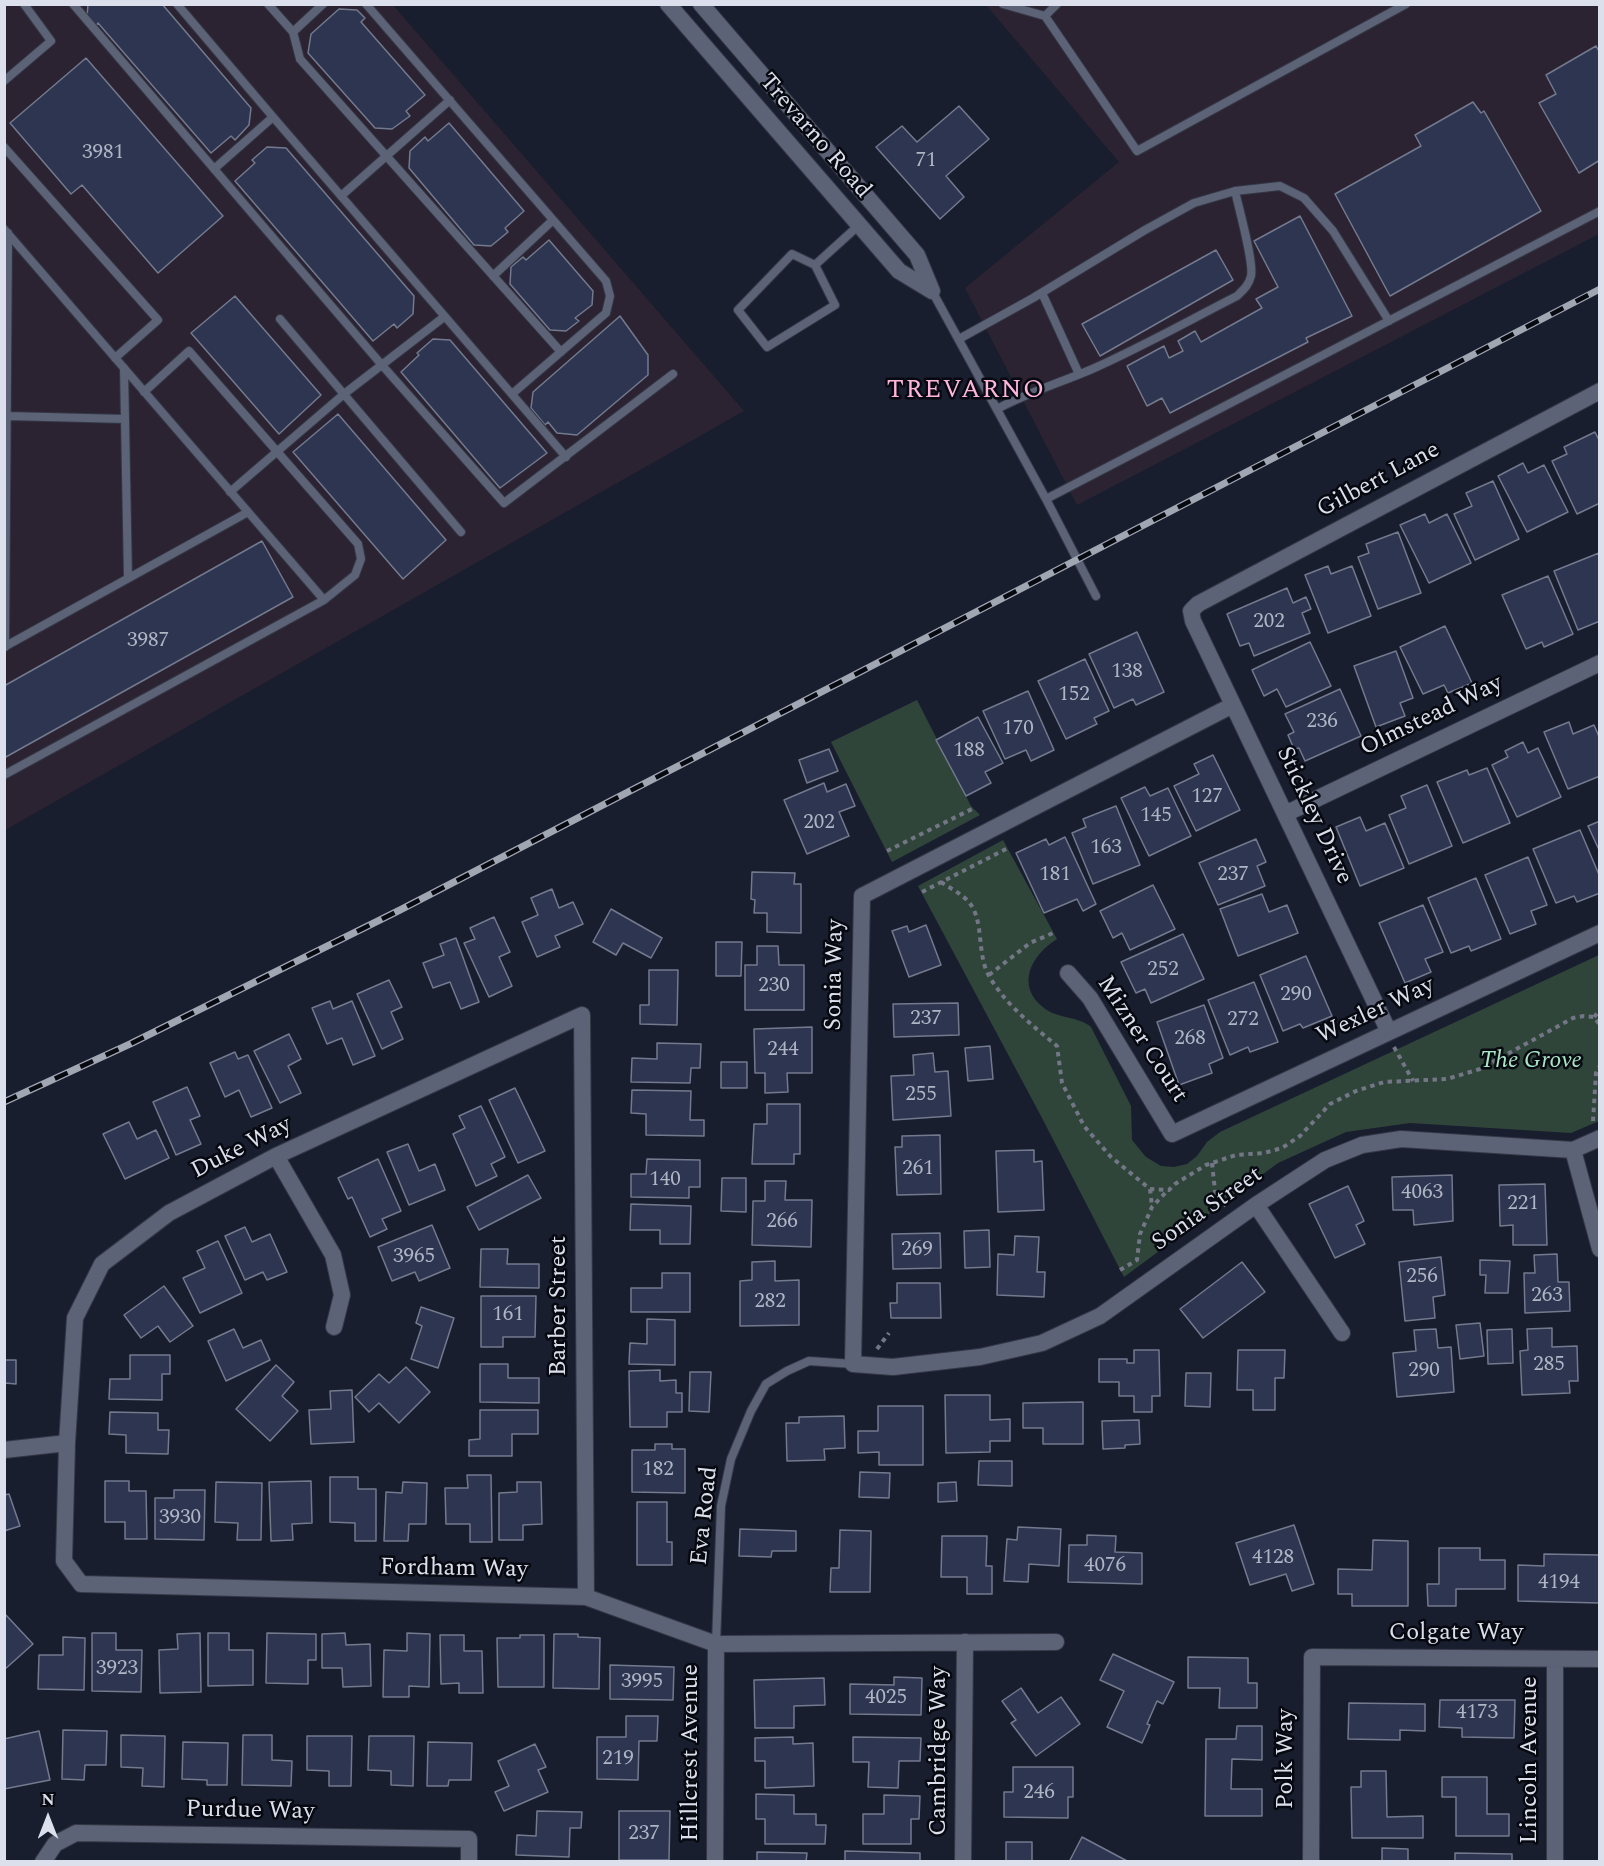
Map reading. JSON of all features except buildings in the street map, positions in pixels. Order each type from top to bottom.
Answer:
[{"type":"street","name":"Trevarno Road","points":[[668,4],[899,272],[932,291]]},
{"type":"street","name":"Trevarno Road","points":[[701,4],[916,255],[932,291]]},
{"type":"street","name":"Gilbert Lane","points":[[1193,621],[1191,611],[1198,604],[1599,391]]},
{"type":"street","name":"Stickley Drive","points":[[1193,621],[1389,1032]]},
{"type":"street","name":"Olmstead Way","points":[[1285,814],[1599,663]]},
{"type":"street","name":"Sonia Way","points":[[853,1364],[862,896],[1233,705]]},
{"type":"street","name":"Wexler Way","points":[[1172,1134],[1599,933]]},
{"type":"street","name":"Mizner Court","points":[[1068,973],[1090,998],[1172,1134]]},
{"type":"street","name":"Duke Way","points":[[67,1443],[75,1318],[102,1264],[169,1214],[276,1156],[582,1015]]},
{"type":"street","name":"Barber Street","points":[[582,1015],[586,1597]]},
{"type":"street","name":"Sonia Street","points":[[853,1364],[893,1367],[980,1357],[1042,1343],[1100,1316],[1256,1205],[1325,1160],[1362,1146],[1401,1139],[1573,1150],[1595,1140]]},
{"type":"street","points":[[1573,1150],[1599,1249]]},
{"type":"street","points":[[276,1156],[333,1255],[342,1295],[334,1327]]},
{"type":"street","points":[[1256,1205],[1342,1333]]},
{"type":"street","points":[[4,1450],[67,1443]]},
{"type":"street","name":"Fordham Way","points":[[67,1443],[64,1561],[81,1584],[586,1597],[716,1644],[1056,1642]]},
{"type":"street","name":"Cambridge Way","points":[[963,1862],[965,1642]]},
{"type":"street","name":"Hillcrest Avenue","points":[[715,1862],[716,1644]]},
{"type":"street","name":"Colgate Way","points":[[1312,1657],[1599,1659]]},
{"type":"street","name":"Polk Way","points":[[1311,1862],[1312,1657]]},
{"type":"street","name":"Lincoln Avenue","points":[[1555,1862],[1556,1659]]},
{"type":"street","name":"Purdue Way","points":[[43,1862],[55,1844],[75,1833],[470,1839],[469,1862]]},
{"type":"lane","points":[[4,81],[51,40],[24,4]]},
{"type":"lane","points":[[73,4],[381,364],[504,503],[673,374]]},
{"type":"lane","points":[[177,4],[566,457]]},
{"type":"lane","points":[[268,4],[293,33],[300,59],[561,352]]},
{"type":"lane","points":[[293,33],[322,4]]},
{"type":"lane","points":[[366,4],[606,281],[610,296],[606,313],[512,394]]},
{"type":"lane","points":[[1003,4],[1045,16],[1137,151],[1406,4]]},
{"type":"lane","points":[[1045,16],[1057,4]]},
{"type":"lane","points":[[341,196],[450,100]]},
{"type":"lane","points":[[214,169],[273,117]]},
{"type":"lane","points":[[4,147],[158,320],[115,357]]},
{"type":"lane","points":[[959,339],[1194,203],[1235,191],[1280,186],[1304,198],[1334,231],[1389,321]]},
{"type":"lane","points":[[997,409],[1079,374],[1237,296],[1244,289],[1251,275],[1251,261],[1235,191]]},
{"type":"lane","points":[[1046,499],[1599,212]]},
{"type":"lane","points":[[493,276],[553,220]]},
{"type":"lane","points":[[815,265],[858,226]]},
{"type":"lane","points":[[6,231],[324,600]]},
{"type":"lane","points":[[6,231],[5,647],[248,512]]},
{"type":"lane","points":[[792,254],[815,265],[835,304],[767,347],[738,310],[792,254]]},
{"type":"lane","name":"Trevarno Road","points":[[932,291],[1046,499],[1096,596]]},
{"type":"lane","points":[[1042,293],[1079,374]]},
{"type":"lane","points":[[230,492],[344,394],[444,317]]},
{"type":"lane","points":[[280,319],[461,532]]},
{"type":"lane","points":[[4,775],[324,600],[355,574],[362,559],[358,544],[189,351],[144,392]]},
{"type":"lane","points":[[124,368],[128,578]]},
{"type":"lane","points":[[7,416],[125,419]]},
{"type":"lane","name":"Eva Road","points":[[716,1644],[721,1506],[731,1459],[751,1411],[766,1384],[787,1371],[808,1362],[853,1364]]},
{"type":"path","points":[[887,851],[974,808]]},
{"type":"path","points":[[921,892],[1008,848]]},
{"type":"path","points":[[941,882],[967,900],[975,911],[981,955],[989,975],[1015,1010],[1057,1046],[1062,1083],[1084,1126],[1111,1157],[1150,1189],[1169,1190]]},
{"type":"path","points":[[989,975],[1030,943],[1053,933]]},
{"type":"path","points":[[1594,1017],[1599,1010]]},
{"type":"path","points":[[1594,1017],[1599,1025]]},
{"type":"path","points":[[1120,1269],[1137,1260],[1140,1234],[1152,1207],[1174,1184],[1212,1163],[1236,1155],[1264,1153],[1282,1148],[1300,1136],[1330,1104],[1356,1091],[1384,1082],[1448,1079],[1480,1069],[1573,1018],[1594,1017]]},
{"type":"path","points":[[1389,1032],[1395,1050],[1413,1081]]},
{"type":"path","points":[[1595,1140],[1593,1118],[1596,1073],[1599,1065]]},
{"type":"path","points":[[1593,1118],[1599,1115]]},
{"type":"path","points":[[1212,1163],[1215,1191],[1236,1219]]},
{"type":"path","points":[[1150,1189],[1152,1207]]},
{"type":"shaded area","points":[[5,5],[393,5],[744,411],[5,830]]},
{"type":"shaded area","points":[[986,5],[1599,5],[1599,234],[1077,505],[965,288],[1119,162]]},
{"type":"green space","points":[[917,700],[971,806],[980,815],[892,862],[831,742]]},
{"type":"green space","name":"The Grove","points":[[1003,840],[1057,939],[1040,953],[1034,962],[1030,971],[1030,990],[1035,999],[1050,1012],[1086,1023],[1091,1027],[1131,1106],[1132,1140],[1146,1157],[1161,1166],[1174,1167],[1187,1164],[1197,1156],[1207,1142],[1220,1132],[1599,955],[1599,1121],[1571,1133],[1410,1123],[1346,1132],[1278,1163],[1124,1277],[918,886]]},
{"type":"railway","points":[[4,1102],[130,1044],[400,910],[1600,289]]},
{"type":"district","name":"TREVARNO","points":[[966,392]]}]
